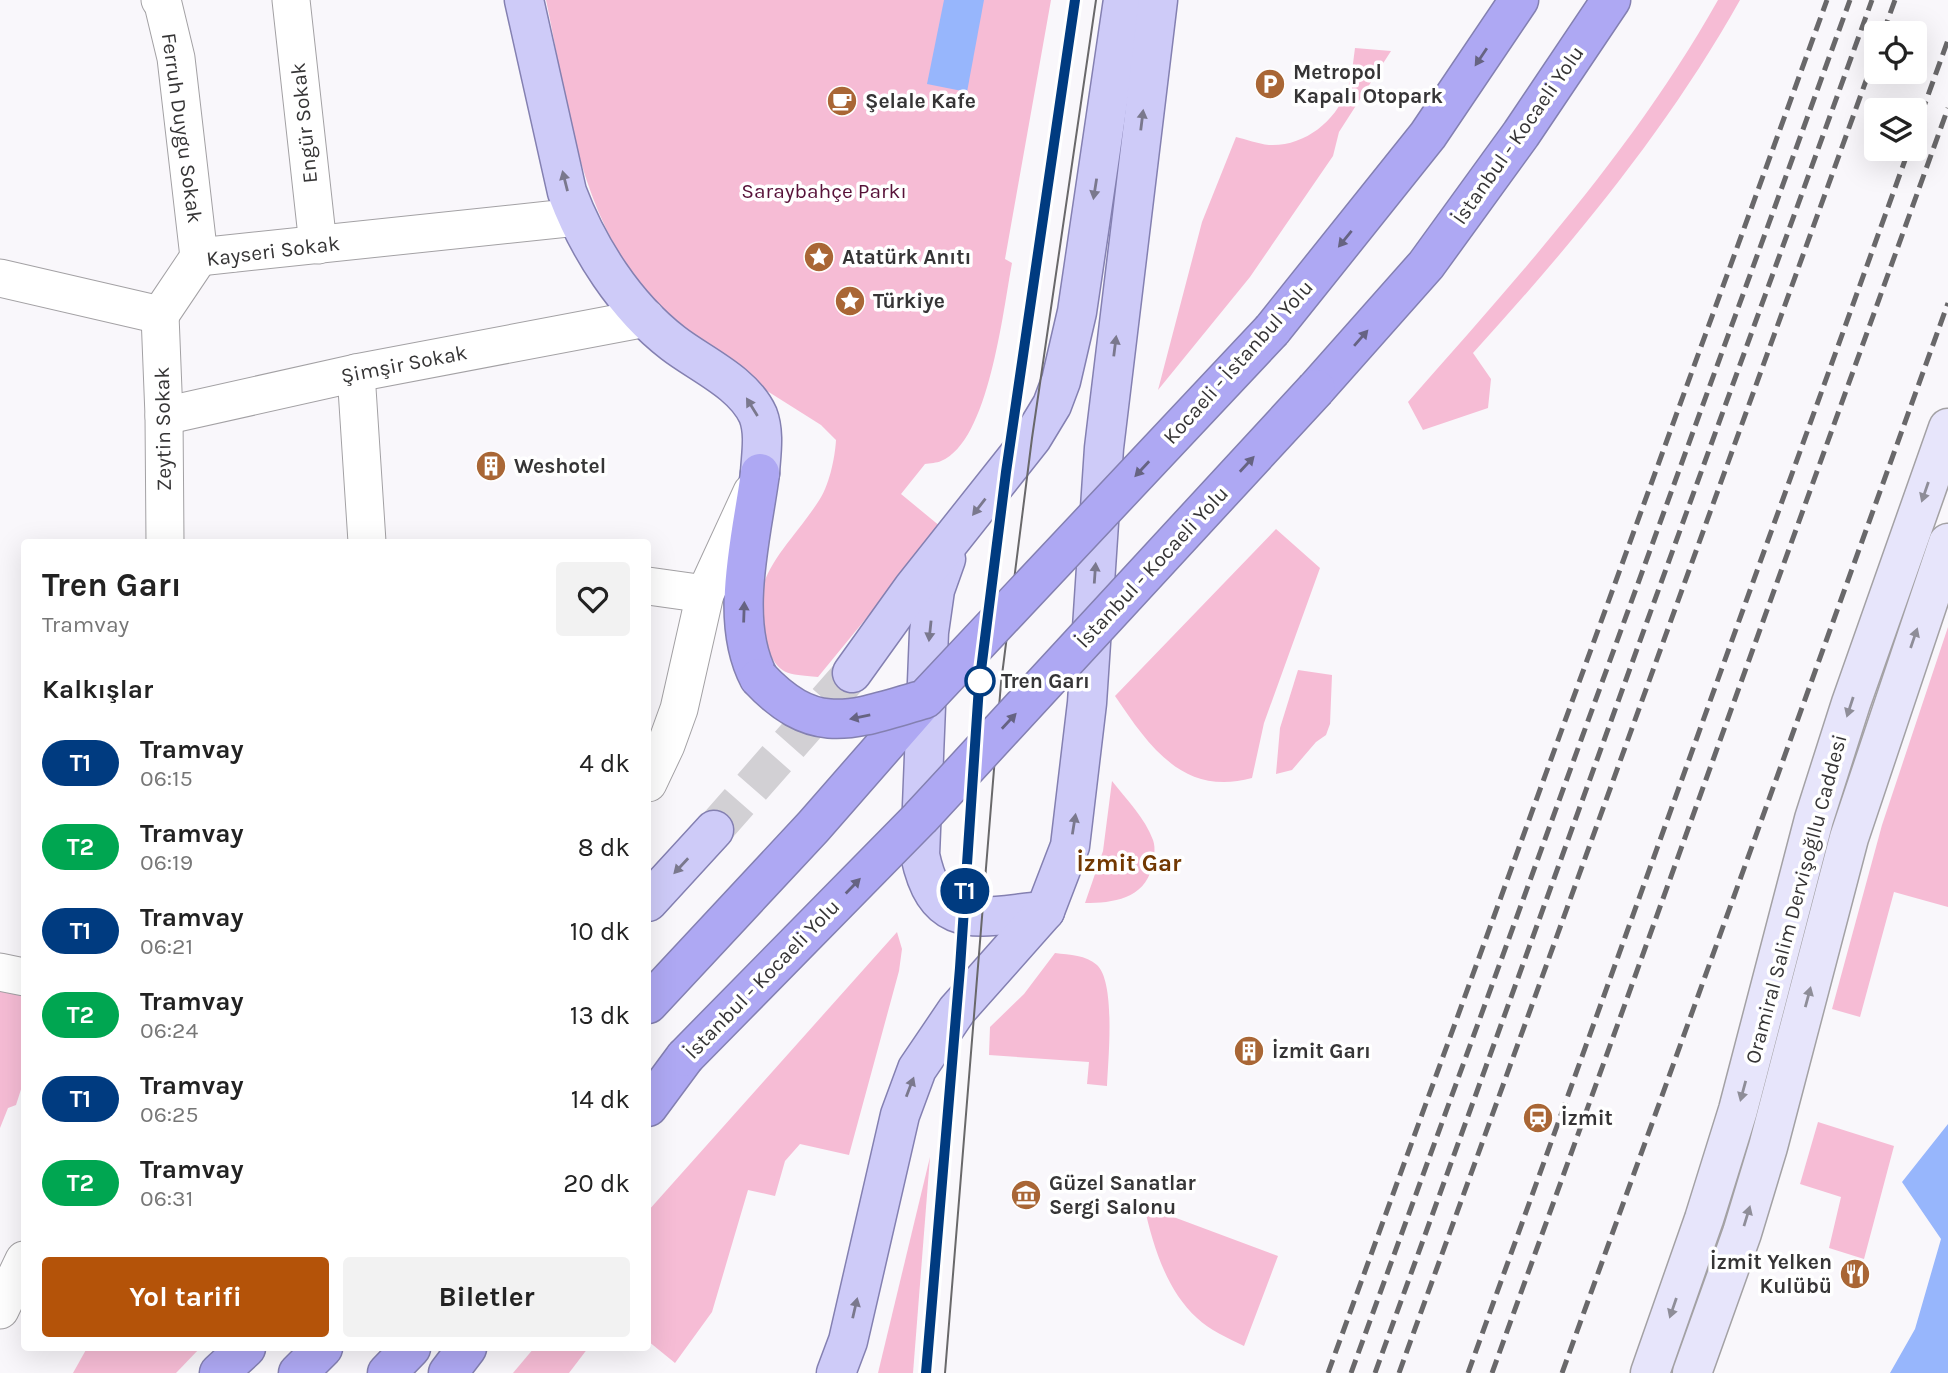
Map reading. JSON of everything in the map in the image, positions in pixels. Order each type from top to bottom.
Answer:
[{"type":"highway","name":"Kocaeli - İstanbul Yolu","points":[[813,827],[925,699],[1272,330],[1428,135],[1519,0]]},
{"type":"highway","name":"İstanbul - Kocaeli Yolu","points":[[651,1094],[920,818],[1316,389],[1426,265],[1521,134],[1611,0]]},
{"type":"highway","points":[[760,473],[746,580],[743,634],[749,659],[758,678],[789,706],[820,718],[855,719],[925,699]]},
{"type":"highway","points":[[651,964],[813,827]]},
{"type":"highway","points":[[651,1001],[813,827]]},
{"type":"highway","points":[[651,1103],[685,1057]]},
{"type":"highway","points":[[219,1373],[243,1351]]},
{"type":"highway","points":[[298,1373],[320,1351]]},
{"type":"highway","points":[[387,1373],[408,1351]]},
{"type":"highway","points":[[448,1373],[465,1351]]},
{"type":"main road","points":[[524,0],[564,179],[577,217],[629,299],[646,318],[673,343],[747,398],[757,414],[762,431],[760,473]]},
{"type":"main road","points":[[852,673],[913,588],[1032,438],[1052,405],[1061,381],[1077,312],[1123,0]]},
{"type":"main road","points":[[836,1373],[848,1341],[900,1115],[917,1069],[957,1010],[1045,911],[1070,846],[1087,703],[1104,448],[1158,0]]},
{"type":"main road","name":"Oramiral Salim Dervişoğllu Caddesi","points":[[1650,1373],[1704,1219],[1738,1110],[1826,780],[1948,428]]},
{"type":"main road","points":[[952,541],[935,590],[929,632],[920,855],[925,880],[938,902],[956,913],[983,916],[1045,911]]},
{"type":"main road","name":"Oramiral Salim Dervişoğllu Caddesi","points":[[1692,1373],[1742,1233],[1768,1147],[1849,838],[1948,543]]},
{"type":"main road","points":[[651,899],[714,830]]},
{"type":"main road","points":[[211,1373],[231,1351]]},
{"type":"street","name":"Ferruh Duygu Sokak","points":[[160,0],[176,58],[199,257]]},
{"type":"street","name":"Engür Sokak","points":[[291,0],[318,245]]},
{"type":"street","name":"Kayseri Sokak","points":[[160,315],[199,257],[577,217]]},
{"type":"street","points":[[0,278],[160,315]]},
{"type":"street","name":"Zeytin Sokak","points":[[160,315],[165,539]]},
{"type":"street","name":"Şimşir Sokak","points":[[164,416],[356,373],[646,318]]},
{"type":"street","points":[[356,373],[367,539]]},
{"type":"street","points":[[651,777],[679,709],[705,594],[760,473]]},
{"type":"street","points":[[651,586],[705,594]]},
{"type":"street","points":[[0,972],[21,976]]},
{"type":"street","points":[[0,1310],[21,1266]]},
{"type":"green space","name":"Saraybahçe Parkı","points":[[546,0],[1051,0],[1005,259],[1012,263],[991,373],[971,429],[957,449],[941,461],[925,464],[901,494],[941,527],[818,677],[791,674],[775,662],[766,644],[760,621],[760,602],[771,567],[822,496],[831,472],[836,440],[821,425],[745,377],[747,375],[663,308],[635,276],[613,241],[595,203],[582,164],[571,124]]},
{"type":"green space","points":[[1718,0],[1740,0],[1682,95],[1617,184],[1547,270],[1473,353],[1491,379],[1488,408],[1423,430],[1408,402],[1533,258],[1613,159],[1685,55]]},
{"type":"green space","points":[[1355,48],[1391,51],[1339,132],[1333,156],[1250,277],[1158,390],[1202,222],[1236,137],[1269,145],[1282,145],[1316,130],[1341,103],[1350,82]]},
{"type":"green space","points":[[1276,529],[1320,568],[1264,723],[1252,778],[1228,782],[1206,780],[1187,774],[1155,749],[1115,696]]},
{"type":"green space","points":[[1948,627],[1948,907],[1894,892],[1860,1017],[1832,1009],[1882,825]]},
{"type":"green space","points":[[1298,670],[1332,675],[1330,724],[1326,735],[1316,742],[1292,770],[1276,774],[1280,728]]},
{"type":"green space","points":[[1112,781],[1150,832],[1154,846],[1153,864],[1148,878],[1135,892],[1116,900],[1085,903],[1103,851]]},
{"type":"green space","points":[[897,932],[902,949],[899,971],[849,1155],[800,1144],[785,1161],[775,1196],[748,1190],[712,1312],[675,1363],[651,1343],[651,1208]]},
{"type":"green space","points":[[1055,953],[1088,959],[1097,965],[1103,974],[1110,1023],[1107,1086],[1087,1084],[1089,1062],[989,1055],[990,1027],[1024,994]]},
{"type":"green space","points":[[0,987],[21,991],[21,1089],[16,1105],[8,1108],[0,1128]]},
{"type":"green space","points":[[1818,1122],[1894,1146],[1864,1259],[1829,1248],[1841,1197],[1800,1184]]},
{"type":"green space","points":[[930,1157],[913,1373],[878,1373]]},
{"type":"green space","points":[[1144,1206],[1278,1256],[1244,1346],[1219,1334],[1186,1307],[1162,1266]]},
{"type":"green space","points":[[85,1351],[197,1351],[176,1373],[73,1373]]},
{"type":"green space","points":[[531,1351],[586,1351],[569,1373],[513,1373]]},
{"type":"water","points":[[944,0],[984,0],[967,92],[927,84]]},
{"type":"water","points":[[1948,1124],[1948,1373],[1890,1373],[1915,1329],[1941,1239],[1902,1182]]},
{"type":"tunnel","points":[[714,830],[852,673]]},
{"type":"tram line","points":[[926,1373],[957,1010],[979,686],[1006,472],[1075,0]]},
{"type":"tram line","name":"T1","points":[[926,1373],[960,968],[979,686],[1006,472],[1075,0]]},
{"type":"tram line","points":[[945,1373],[1001,683],[1032,438],[1096,0]]},
{"type":"railway","points":[[1328,1373],[1827,0]]},
{"type":"railway","points":[[1351,1373],[1850,0]]},
{"type":"railway","points":[[1375,1373],[1872,0]]},
{"type":"railway","points":[[1887,21],[1895,0]]},
{"type":"railway","points":[[1927,98],[1948,40]]},
{"type":"railway","points":[[1399,1373],[1865,84]]},
{"type":"railway","points":[[1492,1373],[1948,108]]},
{"type":"railway","points":[[1468,1373],[1905,161]]},
{"type":"railway","points":[[1562,1373],[1948,303]]},
{"type":"place","name":"Metropol Kapalı Otopark","points":[[1270,84]]},
{"type":"place","name":"Şelale Kafe","points":[[842,101]]},
{"type":"place","name":"Atatürk Anıtı","points":[[819,257]]},
{"type":"place","name":"Türkiye","points":[[850,301]]},
{"type":"place","name":"Weshotel","points":[[491,466]]},
{"type":"place","name":"Tren Garı","points":[[980,681]]},
{"type":"place","name":"İzmit Garı","points":[[1249,1051]]},
{"type":"place","name":"İzmit","points":[[1538,1118]]},
{"type":"place","name":"Güzel Sanatlar Sergi Salonu","points":[[1026,1195]]},
{"type":"place","name":"İzmit Yelken Kulübü","points":[[1855,1274]]},
{"type":"district","name":"İzmit Gar","points":[[1129,863]]}]
